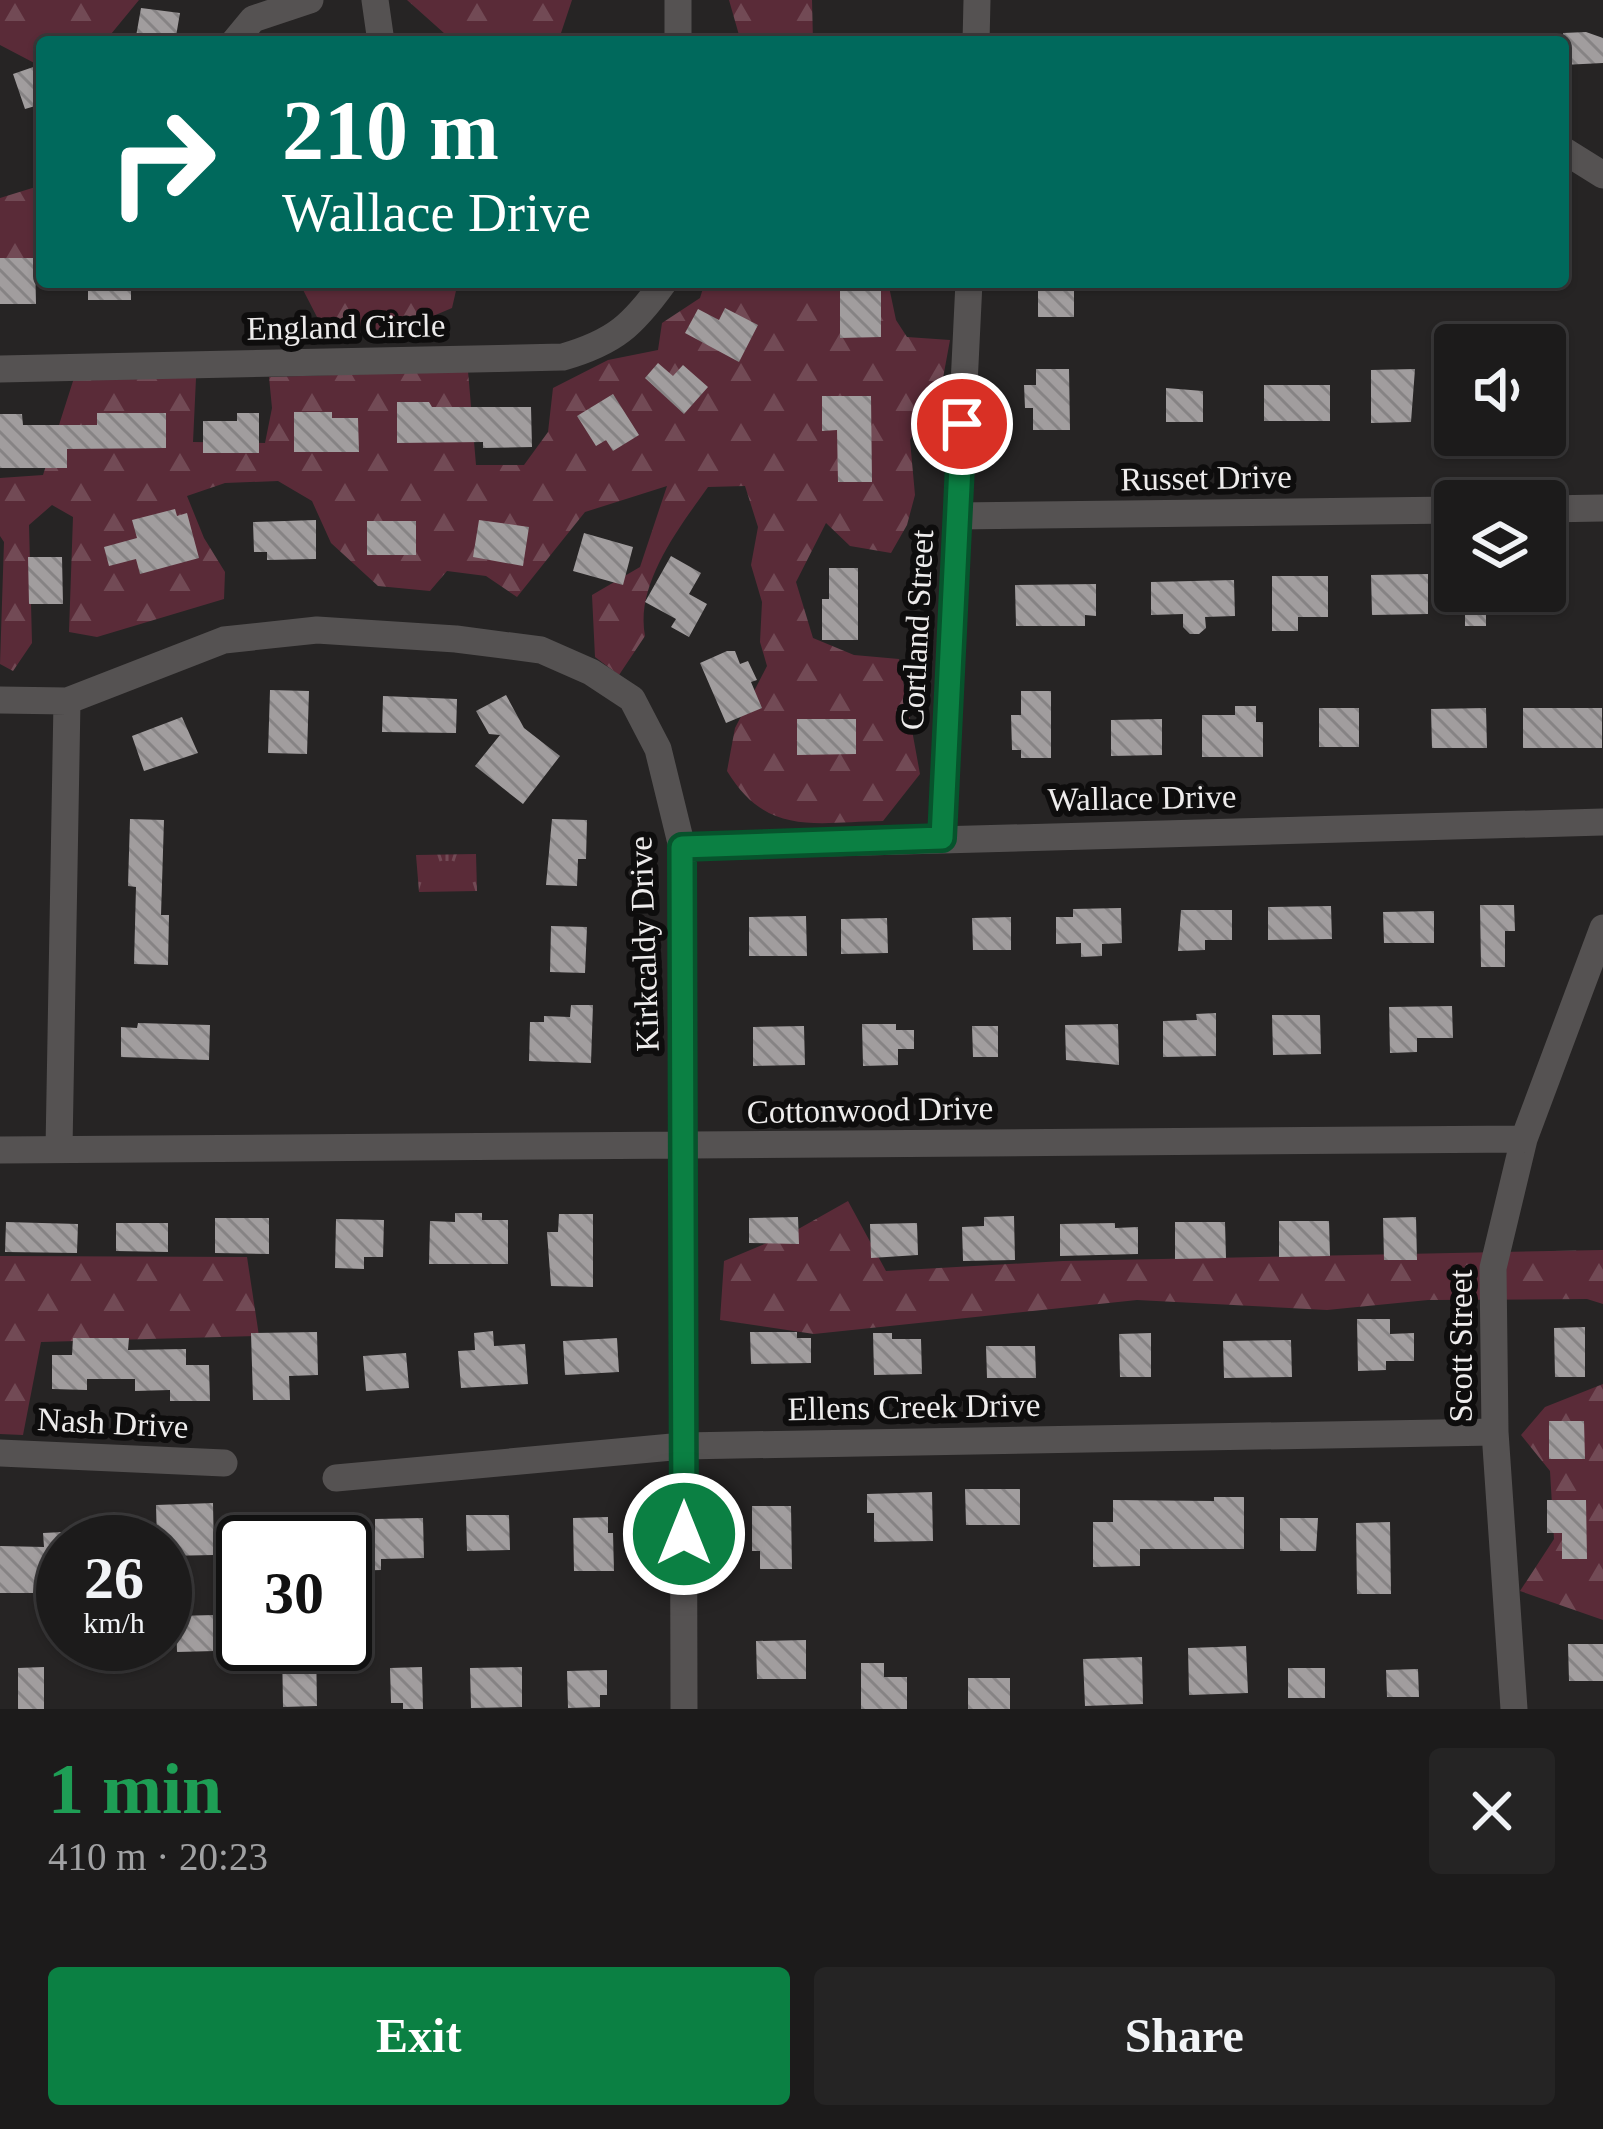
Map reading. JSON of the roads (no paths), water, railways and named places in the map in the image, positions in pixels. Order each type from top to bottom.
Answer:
[{"type":"street","points":[[239,36],[253,20],[310,0]]},
{"type":"street","points":[[375,0],[380,36]]},
{"type":"street","points":[[678,0],[679,36]]},
{"type":"street","points":[[976,36],[977,0]]},
{"type":"street","points":[[1569,155],[1603,176]]},
{"type":"street","name":"England Circle","points":[[0,369],[563,357],[600,346],[636,321],[660,288]]},
{"type":"street","name":"Cortland Street","points":[[942,838],[969,288]]},
{"type":"street","points":[[1566,509],[1603,508]]},
{"type":"street","name":"Russet Drive","points":[[957,516],[1434,510]]},
{"type":"street","name":"Kirkcaldy Drive","points":[[0,700],[67,700],[224,640],[317,630],[541,650],[591,672],[632,698],[658,749],[682,847],[684,1709]]},
{"type":"street","points":[[59,1149],[67,700]]},
{"type":"street","name":"Wallace Drive","points":[[682,847],[1603,822]]},
{"type":"street","name":"Scott Street","points":[[1514,1709],[1495,1432],[1493,1268],[1524,1139],[1603,928]]},
{"type":"street","name":"Cottonwood Drive","points":[[0,1150],[1524,1139]]},
{"type":"street","name":"Ellens Creek Drive","points":[[337,1478],[683,1446],[1495,1432]]},
{"type":"street","name":"Nash Drive","points":[[0,1453],[224,1463]]}]
